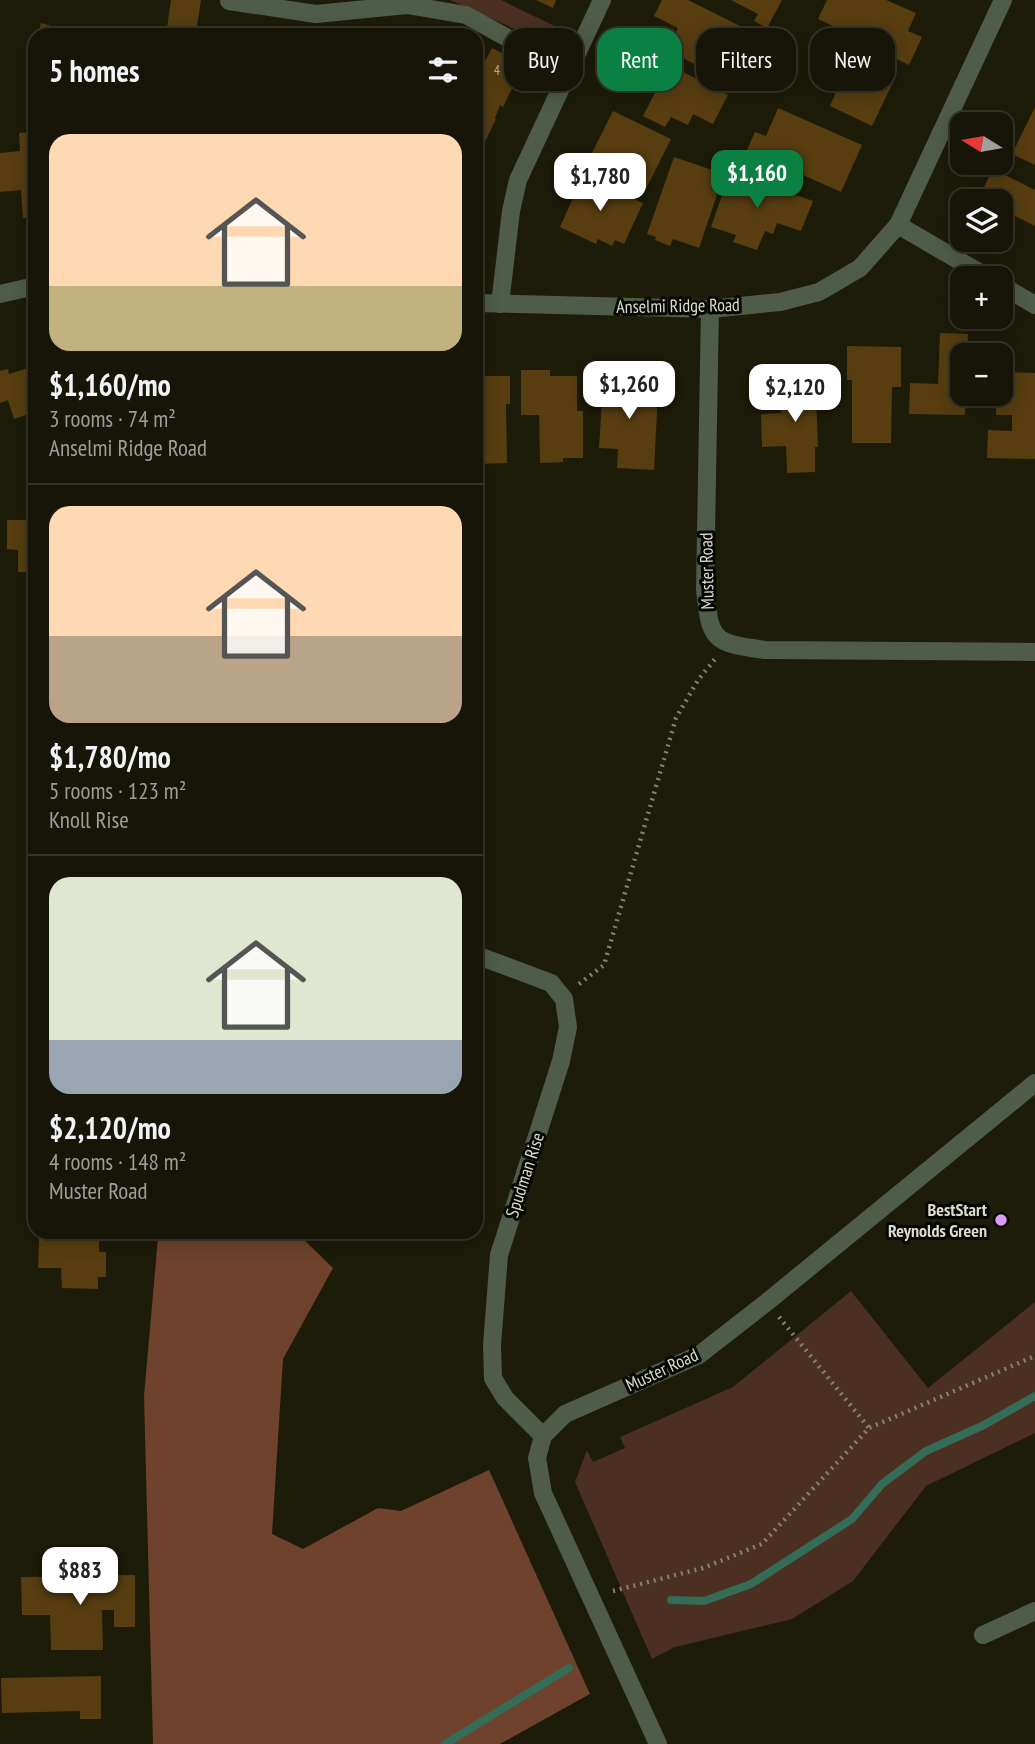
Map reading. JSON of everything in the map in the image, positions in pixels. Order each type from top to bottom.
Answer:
[{"type":"street","points":[[583,39],[602,0]]},
{"type":"street","name":"Anselmi Ridge Road","points":[[483,303],[710,309],[780,302],[819,292],[860,268],[898,225],[1003,0]]},
{"type":"street","points":[[229,1],[316,13],[407,5],[466,15],[504,36]]},
{"type":"street","points":[[500,304],[511,211],[518,180],[558,91]]},
{"type":"street","points":[[898,225],[968,266]]},
{"type":"street","points":[[0,294],[28,288]]},
{"type":"street","points":[[1013,292],[1035,305]]},
{"type":"street","name":"Muster Road","points":[[710,309],[705,589],[710,628],[727,643]]},
{"type":"street","points":[[727,643],[765,650],[1035,652]]},
{"type":"street","points":[[483,958],[551,983],[564,999]]},
{"type":"street","name":"Spudman Rise","points":[[543,1436],[505,1398],[493,1378],[492,1345],[499,1255],[562,1061],[568,1027],[564,999]]},
{"type":"street","name":"Muster Road","points":[[543,1436],[565,1414],[699,1355],[1035,1083]]},
{"type":"street","points":[[543,1436],[537,1458],[543,1493],[658,1744]]},
{"type":"street","points":[[983,1634],[1035,1611]]},
{"type":"path","points":[[564,999],[604,965],[676,718],[698,680],[727,643]]},
{"type":"path","points":[[767,1302],[869,1428]]},
{"type":"path","points":[[592,1597],[704,1568],[762,1544],[869,1428],[1035,1356]]},
{"type":"shaded area","points":[[450,0],[501,0],[559,28],[513,28]]},
{"type":"shaded area","points":[[158,1239],[303,1239],[333,1268],[283,1359],[272,1534],[303,1549],[378,1508],[401,1511],[489,1470],[590,1694],[500,1744],[153,1744],[144,1396]]},
{"type":"shaded area","points":[[851,1291],[928,1388],[1035,1302],[1035,1433],[926,1486],[853,1581],[792,1619],[675,1647],[652,1659],[575,1482],[587,1450],[593,1462],[625,1448],[620,1437],[733,1387]]},
{"type":"building","points":[[171,0],[201,0],[197,26],[210,28],[167,28]]},
{"type":"building","points":[[536,0],[556,0],[553,8]]},
{"type":"building","points":[[662,0],[688,0],[744,28],[696,28],[696,65],[682,58],[682,28],[654,16]]},
{"type":"building","points":[[731,0],[782,0],[767,28],[754,21],[758,14]]},
{"type":"building","points":[[827,0],[886,0],[916,13],[908,31],[922,37],[909,65],[895,58],[895,28],[837,28],[818,19]]},
{"type":"building","points":[[41,23],[58,28],[40,28]]},
{"type":"building","points":[[492,48],[504,54],[504,91],[511,91],[503,107],[500,105],[483,146],[483,65]]},
{"type":"building","points":[[682,71],[696,79],[696,91],[720,91],[728,95],[713,124],[693,114],[688,125],[671,117],[665,127],[643,116],[656,91],[682,91]]},
{"type":"building","points":[[837,91],[889,91],[872,126],[830,106]]},
{"type":"building","points":[[1035,107],[1035,165],[1013,154]]},
{"type":"building","points":[[778,108],[862,145],[841,192],[747,150],[755,132],[766,136]]},
{"type":"building","points":[[613,111],[671,139],[646,189],[627,180],[636,164],[617,155],[609,172],[588,161]]},
{"type":"building","points":[[28,132],[28,218],[23,218],[21,190],[0,192],[0,153],[20,151],[19,133]]},
{"type":"building","points":[[674,157],[724,174],[699,248],[673,239],[670,246],[647,234]]},
{"type":"building","points":[[730,172],[813,201],[801,231],[777,223],[773,234],[765,231],[757,250],[733,242],[736,235],[711,227]]},
{"type":"building","points":[[578,174],[643,203],[624,244],[615,240],[612,246],[598,239],[596,244],[560,227],[574,196],[569,194]]},
{"type":"building","points":[[990,175],[1005,175],[1035,190],[1035,226],[1013,215],[1013,189],[983,189]]},
{"type":"building","points":[[940,333],[968,334],[968,343],[950,343],[950,406],[965,406],[965,415],[909,414],[910,383],[938,384]]},
{"type":"building","points":[[847,346],[901,347],[901,387],[892,387],[891,443],[852,443],[852,380],[847,380]]},
{"type":"building","points":[[28,368],[28,414],[14,419],[8,400],[0,403],[0,371],[8,369],[9,374]]},
{"type":"building","points":[[815,369],[818,447],[815,447],[815,472],[787,473],[786,446],[762,447],[761,414],[781,413],[780,398],[791,397],[790,370]]},
{"type":"building","points":[[521,370],[550,370],[550,376],[577,376],[577,411],[583,411],[583,458],[563,458],[563,462],[540,463],[539,415],[521,415]]},
{"type":"building","points":[[1013,372],[1035,373],[1035,459],[987,458],[988,430],[1012,431],[1012,415],[996,415],[996,406],[1013,406]]},
{"type":"building","points":[[483,376],[510,376],[510,404],[506,404],[507,463],[483,464]]},
{"type":"building","points":[[597,377],[649,380],[648,392],[658,393],[654,470],[617,468],[618,449],[599,448],[602,399],[596,399]]},
{"type":"building","points":[[7,520],[28,520],[28,572],[18,572],[18,550],[7,549]]},
{"type":"building","points":[[39,1239],[99,1239],[99,1252],[106,1252],[106,1277],[98,1277],[98,1289],[62,1288],[61,1268],[38,1268]]},
{"type":"building","points":[[135,1575],[135,1627],[114,1627],[114,1610],[102,1610],[103,1650],[51,1650],[50,1615],[22,1615],[21,1577]]},
{"type":"building","points":[[101,1676],[101,1719],[80,1719],[80,1711],[2,1713],[1,1678]]},
{"type":"waterway","points":[[671,1600],[704,1601],[751,1584],[852,1519],[882,1484],[926,1451],[984,1425],[1035,1396]]},
{"type":"waterway","points":[[445,1744],[569,1668]]},
{"type":"place","name":"BestStart Reynolds Green","points":[[1001,1220]]}]
